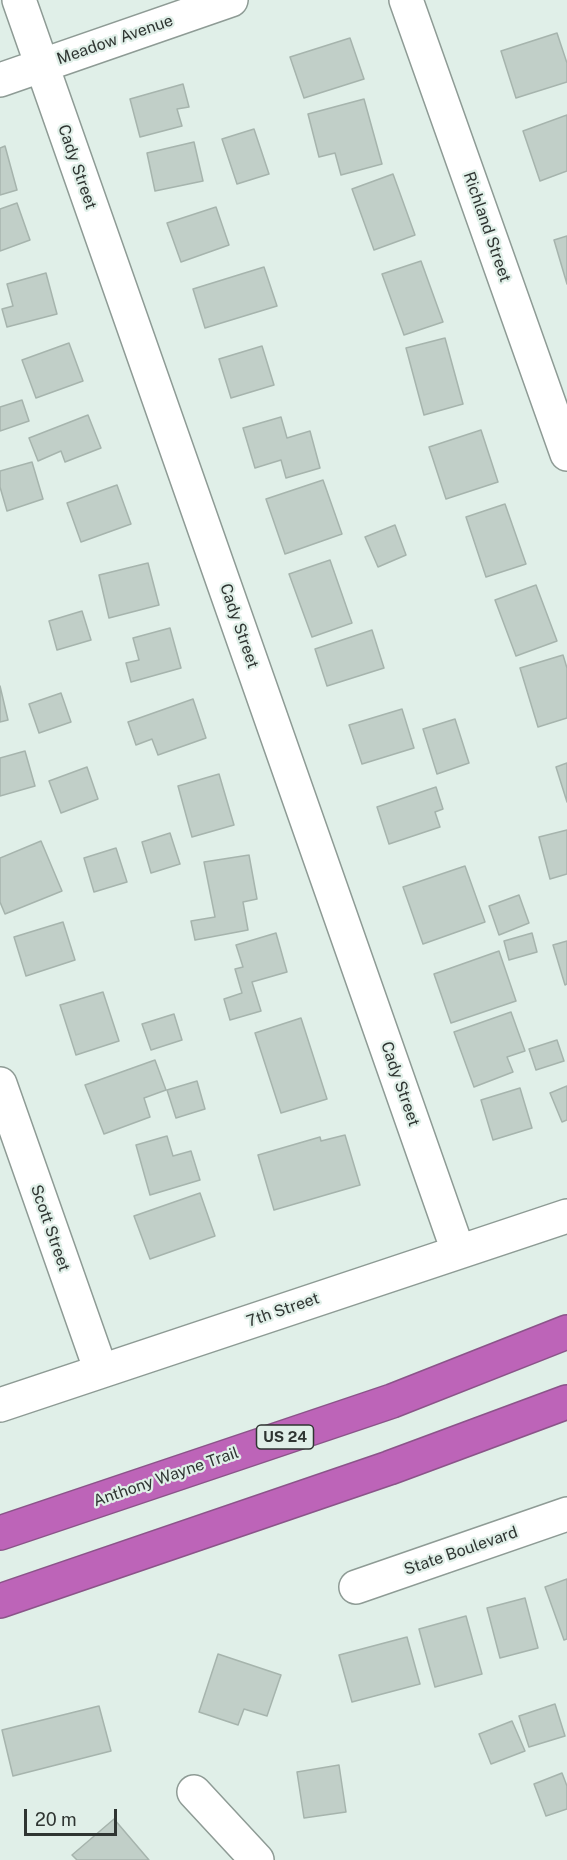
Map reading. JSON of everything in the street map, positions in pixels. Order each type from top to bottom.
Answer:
[{"type":"highway","name":"Anthony Wayne Trail","points":[[0,1533],[392,1401],[567,1332]]},
{"type":"highway","points":[[0,1601],[389,1468],[567,1402]]},
{"type":"street","name":"Cady Street","points":[[19,0],[458,1251]]},
{"type":"street","name":"Meadow Avenue","points":[[0,80],[231,0]]},
{"type":"street","name":"Richland Street","points":[[406,0],[567,454]]},
{"type":"street","name":"Scott Street","points":[[0,1084],[100,1371]]},
{"type":"street","name":"7th Street","points":[[0,1405],[567,1216]]},
{"type":"street","name":"State Boulevard","points":[[356,1587],[567,1514]]},
{"type":"street","points":[[194,1792],[257,1860]]},
{"type":"building","points":[[557,33],[567,63],[567,82],[516,98],[501,51]]},
{"type":"building","points":[[350,38],[364,79],[304,98],[290,57]]},
{"type":"building","points":[[183,84],[189,107],[177,109],[182,126],[140,137],[130,99]]},
{"type":"building","points":[[364,99],[382,164],[341,175],[335,153],[319,157],[308,114]]},
{"type":"building","points":[[567,115],[567,171],[540,181],[523,131]]},
{"type":"building","points":[[254,129],[269,174],[237,184],[222,139]]},
{"type":"building","points":[[194,142],[203,181],[155,191],[147,153]]},
{"type":"building","points":[[5,146],[17,190],[0,195],[0,148]]},
{"type":"building","points":[[393,174],[415,235],[374,250],[352,189]]},
{"type":"building","points":[[17,203],[30,240],[0,251],[0,209]]},
{"type":"building","points":[[216,207],[229,245],[181,262],[167,223]]},
{"type":"building","points":[[567,236],[567,284],[554,240]]},
{"type":"building","points":[[421,261],[443,322],[404,335],[382,274]]},
{"type":"building","points":[[264,267],[277,306],[205,328],[193,289]]},
{"type":"building","points":[[46,273],[57,314],[7,327],[2,309],[13,306],[7,284]]},
{"type":"building","points":[[445,338],[463,404],[424,415],[406,348]]},
{"type":"building","points":[[69,343],[83,381],[36,398],[22,360]]},
{"type":"building","points":[[262,346],[274,385],[231,398],[219,359]]},
{"type":"building","points":[[22,400],[29,421],[0,431],[0,407]]},
{"type":"building","points":[[88,415],[101,448],[65,462],[61,451],[38,461],[29,438]]},
{"type":"building","points":[[281,417],[287,438],[310,431],[320,468],[286,478],[281,460],[255,468],[243,428]]},
{"type":"building","points":[[481,430],[498,482],[446,499],[429,447]]},
{"type":"building","points":[[32,462],[43,499],[7,511],[0,487],[0,471]]},
{"type":"building","points":[[323,480],[342,534],[285,554],[266,499]]},
{"type":"building","points":[[117,485],[131,524],[81,542],[67,503]]},
{"type":"building","points":[[505,504],[526,564],[486,577],[466,517]]},
{"type":"building","points":[[395,525],[406,555],[378,567],[365,537]]},
{"type":"building","points":[[330,560],[352,623],[312,637],[289,574]]},
{"type":"building","points":[[148,563],[159,605],[109,618],[99,575]]},
{"type":"building","points":[[536,585],[557,641],[516,656],[495,600]]},
{"type":"building","points":[[82,611],[91,640],[57,650],[49,621]]},
{"type":"building","points":[[170,628],[181,668],[131,682],[126,663],[139,660],[133,638]]},
{"type":"building","points":[[372,630],[384,668],[327,686],[315,649]]},
{"type":"building","points":[[563,655],[567,668],[567,718],[538,727],[520,668]]},
{"type":"building","points":[[0,686],[8,720],[0,722]]},
{"type":"building","points":[[61,693],[71,722],[39,733],[29,704]]},
{"type":"building","points":[[193,699],[206,738],[158,755],[152,739],[136,745],[128,722]]},
{"type":"building","points":[[402,709],[414,748],[362,764],[349,725]]},
{"type":"building","points":[[455,719],[469,763],[437,774],[423,729]]},
{"type":"building","points":[[25,751],[35,786],[0,796],[0,758]]},
{"type":"building","points":[[567,763],[567,802],[556,767]]},
{"type":"building","points":[[87,767],[98,799],[61,813],[49,781]]},
{"type":"building","points":[[219,774],[234,825],[192,837],[178,786]]},
{"type":"building","points":[[436,787],[443,809],[435,812],[440,827],[389,844],[377,807]]},
{"type":"building","points":[[567,830],[567,874],[550,879],[539,837]]},
{"type":"building","points":[[170,833],[180,864],[151,873],[142,842]]},
{"type":"building","points":[[41,841],[62,891],[5,914],[0,902],[0,858]]},
{"type":"building","points":[[116,848],[127,882],[94,892],[84,858]]},
{"type":"building","points":[[249,855],[257,899],[243,902],[248,930],[195,940],[191,921],[215,917],[204,862]]},
{"type":"building","points":[[465,866],[485,922],[423,944],[403,887]]},
{"type":"building","points":[[519,895],[529,923],[499,935],[489,906]]},
{"type":"building","points":[[63,922],[75,960],[26,976],[14,937]]},
{"type":"building","points":[[276,933],[287,972],[252,982],[261,1011],[230,1020],[224,999],[242,993],[235,969],[243,967],[236,945]]},
{"type":"building","points":[[532,933],[537,952],[509,960],[504,941]]},
{"type":"building","points":[[567,941],[567,984],[565,985],[553,945]]},
{"type":"building","points":[[499,951],[516,1001],[451,1023],[434,974]]},
{"type":"building","points":[[103,992],[119,1041],[76,1055],[60,1005]]},
{"type":"building","points":[[511,1012],[525,1051],[507,1057],[513,1072],[474,1087],[454,1032]]},
{"type":"building","points":[[174,1014],[182,1040],[151,1050],[142,1024]]},
{"type":"building","points":[[301,1018],[327,1099],[281,1113],[255,1033]]},
{"type":"building","points":[[557,1040],[564,1061],[536,1070],[529,1049]]},
{"type":"building","points":[[155,1060],[166,1090],[144,1098],[150,1117],[104,1134],[85,1085]]},
{"type":"building","points":[[197,1081],[205,1109],[176,1118],[167,1090]]},
{"type":"building","points":[[567,1086],[567,1120],[562,1122],[550,1093]]},
{"type":"building","points":[[520,1088],[532,1128],[493,1140],[481,1100]]},
{"type":"building","points":[[345,1135],[360,1185],[274,1210],[258,1155],[320,1137],[321,1141]]},
{"type":"building","points":[[167,1136],[173,1156],[191,1151],[200,1180],[150,1195],[136,1145]]},
{"type":"building","points":[[200,1193],[215,1236],[150,1259],[134,1216]]},
{"type":"building","points":[[567,1579],[567,1639],[564,1640],[545,1587]]},
{"type":"building","points":[[525,1598],[538,1648],[500,1658],[487,1608]]},
{"type":"building","points":[[466,1616],[482,1674],[435,1687],[419,1629]]},
{"type":"building","points":[[407,1637],[420,1684],[352,1702],[339,1655]]},
{"type":"building","points":[[218,1654],[281,1675],[267,1716],[244,1709],[238,1725],[199,1712]]},
{"type":"building","points":[[555,1704],[565,1736],[529,1747],[519,1716]]},
{"type":"building","points":[[99,1706],[111,1751],[13,1776],[2,1730]]},
{"type":"building","points":[[512,1721],[525,1751],[491,1764],[479,1734]]},
{"type":"building","points":[[339,1765],[346,1812],[304,1818],[297,1772]]},
{"type":"building","points":[[562,1773],[567,1786],[567,1809],[546,1816],[534,1784]]},
{"type":"building","points":[[114,1819],[149,1860],[77,1860],[72,1855]]}]
